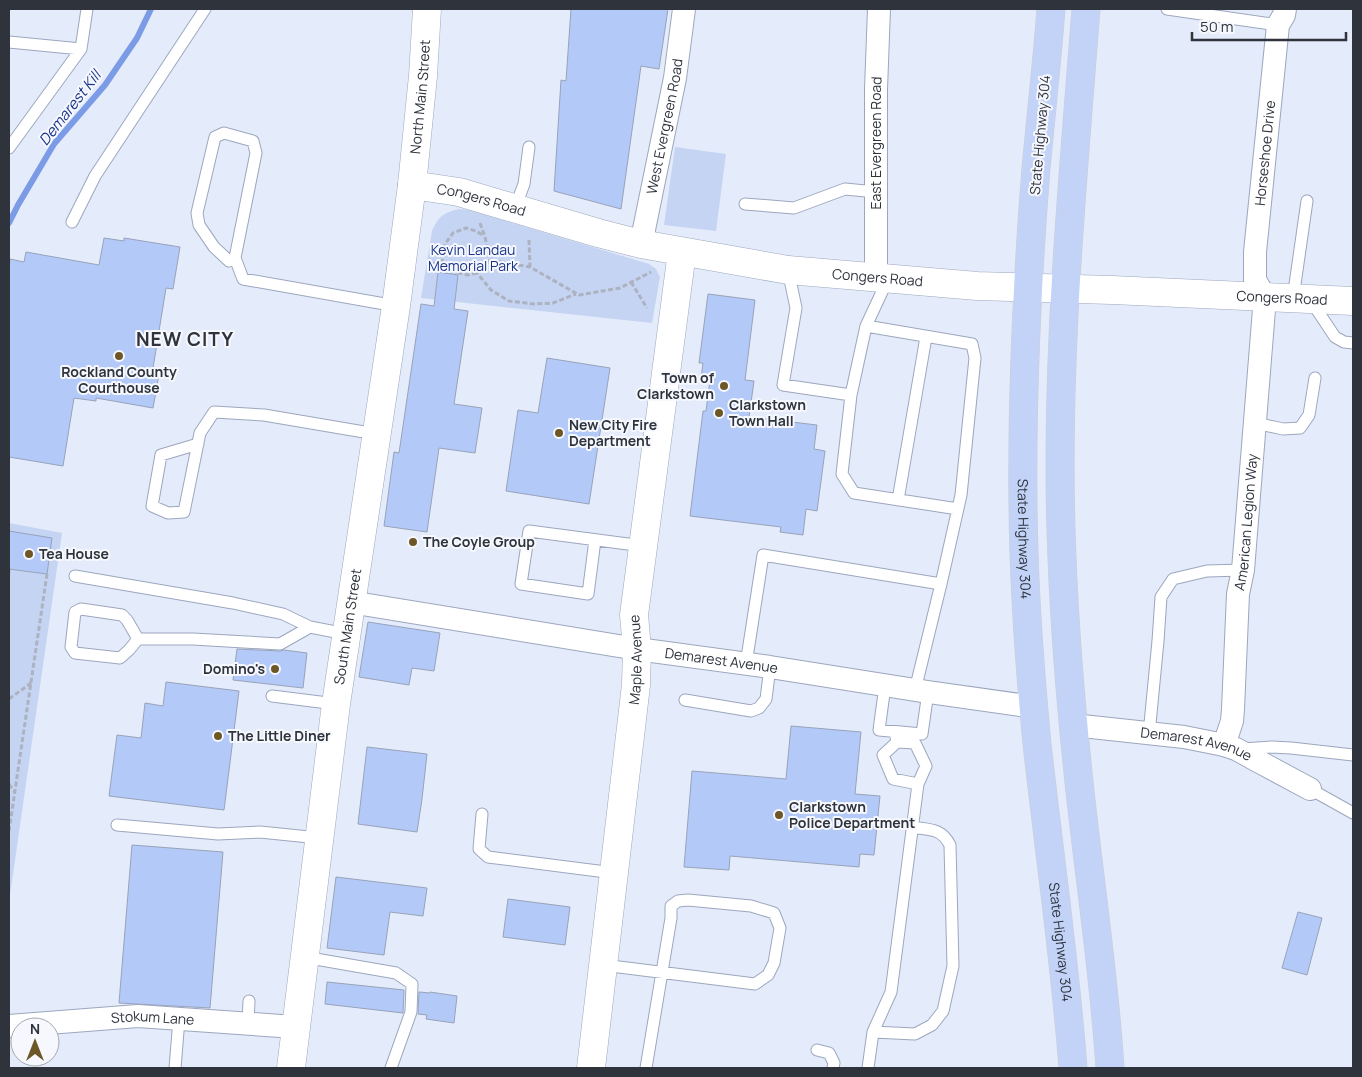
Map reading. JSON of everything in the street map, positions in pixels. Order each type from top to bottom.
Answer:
[{"type":"main road","name":"State Highway 304","points":[[1051,9],[1036,167],[1028,288],[1024,382],[1023,490],[1026,596],[1034,708],[1061,941],[1073,1068]]},
{"type":"main road","points":[[1086,9],[1061,371],[1061,516],[1066,633],[1073,725],[1101,970],[1110,1068]]},
{"type":"street","name":"North Main Street","points":[[412,185],[423,76],[427,9]]},
{"type":"street","name":"West Evergreen Road","points":[[641,244],[675,78],[684,9]]},
{"type":"street","name":"East Evergreen Road","points":[[879,9],[876,90],[876,192],[882,278]]},
{"type":"street","name":"Horseshoe Drive","points":[[1265,297],[1255,280],[1255,252],[1281,17]]},
{"type":"street","name":"Congers Road","points":[[412,185],[459,192],[641,244],[788,270],[977,286],[1353,301]]},
{"type":"street","name":"South Main Street","points":[[296,1067],[296,1027],[336,704],[396,306],[412,185]]},
{"type":"street","name":"Maple Avenue","points":[[591,1068],[636,685],[637,649],[634,615],[682,252]]},
{"type":"street","name":"American Legion Way","points":[[1230,747],[1234,709],[1238,594],[1243,570],[1265,297]]},
{"type":"street","name":"Demarest Avenue","points":[[350,602],[637,649],[770,667],[1034,708]]},
{"type":"street","name":"Demarest Avenue","points":[[1073,725],[1184,737],[1230,747],[1310,789]]},
{"type":"street","name":"Stokum Lane","points":[[9,1026],[138,1016],[296,1027]]},
{"type":"lane","points":[[9,148],[81,49],[87,9]]},
{"type":"lane","points":[[72,222],[95,176],[205,9]]},
{"type":"lane","points":[[1167,9],[1281,17]]},
{"type":"lane","points":[[9,42],[81,49]]},
{"type":"lane","points":[[235,258],[229,261],[214,247],[199,225],[197,213],[215,137],[224,133],[253,141],[256,152],[235,258],[243,279],[396,306]]},
{"type":"lane","points":[[516,208],[524,184],[529,147]]},
{"type":"lane","points":[[745,204],[794,208],[844,189],[876,192]]},
{"type":"lane","points":[[1307,201],[1302,299],[1335,337],[1353,344]]},
{"type":"lane","points":[[788,270],[796,308],[783,385],[851,395]]},
{"type":"lane","points":[[882,278],[866,326],[851,395],[842,474],[854,493],[958,509]]},
{"type":"lane","points":[[866,326],[972,344],[975,358],[961,495],[941,584],[922,691],[922,734],[896,737],[883,755],[893,779],[918,784]]},
{"type":"lane","points":[[898,500],[926,337]]},
{"type":"lane","points":[[1255,423],[1283,429],[1300,428],[1309,415],[1315,378]]},
{"type":"lane","points":[[198,444],[161,455],[152,506],[168,513],[184,512],[198,444],[200,433],[214,412],[264,415],[376,434]]},
{"type":"lane","points":[[594,540],[588,594],[521,584],[530,531],[643,546]]},
{"type":"lane","points":[[746,664],[763,555],[941,584]]},
{"type":"lane","points":[[1149,734],[1161,597],[1173,579],[1206,571],[1243,570]]},
{"type":"lane","points":[[75,576],[233,603],[283,614],[310,627],[346,634]]},
{"type":"lane","points":[[81,609],[122,615],[138,639],[120,658],[75,653],[71,647],[75,612],[81,609]]},
{"type":"lane","points":[[138,639],[193,639],[280,644],[310,627]]},
{"type":"lane","points":[[685,700],[751,711],[759,708],[766,699],[770,667]]},
{"type":"lane","points":[[868,1068],[873,1032],[891,992],[918,784],[926,766],[915,743],[879,730],[885,686]]},
{"type":"lane","points":[[272,696],[336,704]]},
{"type":"lane","points":[[1230,747],[1291,748],[1353,755]]},
{"type":"lane","points":[[1310,789],[1353,813]]},
{"type":"lane","points":[[482,814],[479,849],[488,857],[614,873]]},
{"type":"lane","points":[[117,825],[218,834],[260,832],[319,838]]},
{"type":"lane","points":[[873,1032],[915,1034],[932,1025],[943,1011],[953,966],[950,845],[945,836],[936,831],[912,828]]},
{"type":"lane","points":[[603,965],[662,972],[755,984],[768,975],[774,963],[780,928],[774,914],[751,906],[688,900],[678,901],[671,906],[662,972],[646,1068]]},
{"type":"lane","points":[[304,957],[396,973],[412,984],[411,1012],[392,1068]]},
{"type":"lane","points":[[248,1024],[249,1000]]},
{"type":"lane","points":[[175,1068],[179,1019]]},
{"type":"lane","points":[[817,1050],[829,1053],[834,1063],[833,1068]]},
{"type":"path","points":[[479,218],[490,260]]},
{"type":"path","points":[[442,262],[445,244],[453,233],[466,228],[485,236]]},
{"type":"path","points":[[529,240],[530,267]]},
{"type":"path","points":[[490,260],[530,267],[577,294]]},
{"type":"path","points":[[442,262],[452,271],[468,274],[477,273],[490,260]]},
{"type":"path","points":[[430,264],[442,262]]},
{"type":"path","points":[[477,273],[491,290],[509,301],[534,304],[553,303],[577,294],[620,288],[651,272]]},
{"type":"path","points":[[631,282],[647,308]]},
{"type":"path","points":[[9,831],[47,574]]},
{"type":"path","points":[[9,699],[31,684]]},
{"type":"path","points":[[9,784],[15,792]]},
{"type":"green space","points":[[675,147],[726,154],[716,231],[664,225]]},
{"type":"green space","name":"Kevin Landau Memorial Park","points":[[459,209],[469,210],[649,264],[656,269],[660,277],[652,323],[421,298],[432,231],[442,216]]},
{"type":"green space","points":[[9,523],[62,533],[9,902]]},
{"type":"building","points":[[571,9],[668,9],[659,69],[641,66],[621,209],[554,191],[561,80],[566,81]]},
{"type":"building","points":[[104,238],[124,241],[124,238],[180,247],[173,289],[166,288],[153,368],[160,369],[153,408],[96,398],[96,401],[74,398],[63,466],[9,457],[10,259],[24,262],[26,252],[99,265]]},
{"type":"building","points":[[438,272],[458,275],[454,309],[468,311],[454,404],[482,408],[475,453],[439,448],[427,532],[384,526],[394,452],[399,453],[421,304],[434,306]]},
{"type":"building","name":"Clarkstown Town Hall","points":[[708,294],[755,300],[745,380],[754,381],[749,417],[817,425],[814,449],[825,451],[817,511],[806,509],[803,535],[780,532],[781,527],[690,516],[703,411],[706,411],[710,380],[701,379],[703,363],[699,363]]},
{"type":"building","points":[[547,358],[610,368],[589,504],[506,491],[518,410],[538,413]]},
{"type":"building","name":"Tea House","points":[[9,531],[52,538],[47,574],[9,569]]},
{"type":"building","points":[[368,622],[440,633],[434,671],[412,668],[409,685],[359,677]]},
{"type":"building","points":[[237,649],[284,650],[307,653],[303,688],[233,680]]},
{"type":"building","points":[[166,682],[239,691],[224,810],[109,796],[117,735],[141,738],[145,703],[163,706]]},
{"type":"building","points":[[791,726],[861,732],[855,794],[880,796],[874,855],[860,854],[859,867],[730,856],[729,870],[684,867],[692,771],[786,779]]},
{"type":"building","points":[[367,747],[427,754],[417,832],[358,824]]},
{"type":"building","points":[[132,845],[223,852],[210,1008],[119,1003]]},
{"type":"building","points":[[336,877],[427,888],[423,916],[390,912],[384,955],[327,948]]},
{"type":"building","points":[[508,899],[570,907],[565,945],[503,937]]},
{"type":"building","points":[[1298,912],[1322,918],[1307,975],[1282,968]]},
{"type":"building","points":[[327,982],[404,990],[403,1013],[325,1004]]},
{"type":"building","points":[[419,992],[457,996],[454,1023],[426,1019],[427,1015],[418,1014]]},
{"type":"waterway","name":"Demarest Kill","points":[[9,223],[54,144],[105,85],[137,38],[151,9]]},
{"type":"place","name":"Rockland County Courthouse","points":[[119,356]]},
{"type":"place","name":"Town of Clarkstown","points":[[724,386]]},
{"type":"place","name":"Clarkstown Town Hall","points":[[719,413]]},
{"type":"place","name":"New City Fire Department","points":[[559,433]]},
{"type":"place","name":"The Coyle Group","points":[[413,542]]},
{"type":"place","name":"Tea House","points":[[29,554]]},
{"type":"place","name":"Domino's","points":[[275,669]]},
{"type":"place","name":"The Little Diner","points":[[218,736]]},
{"type":"place","name":"Clarkstown Police Department","points":[[779,815]]},
{"type":"district","name":"NEW CITY","points":[[185,339]]}]
